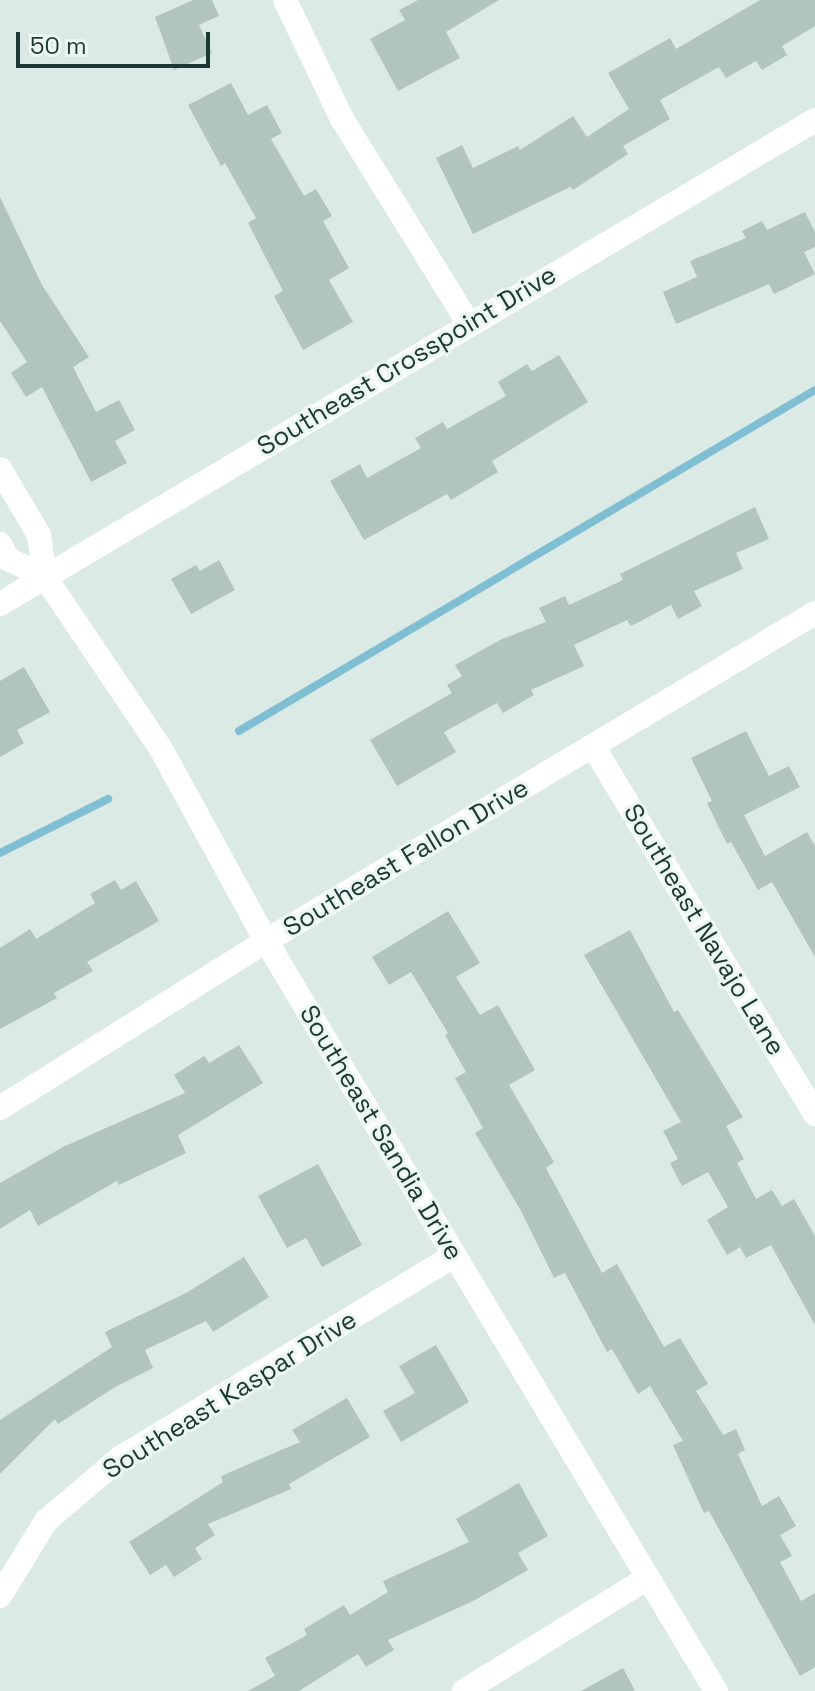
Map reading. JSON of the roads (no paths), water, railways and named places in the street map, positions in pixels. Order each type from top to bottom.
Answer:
[{"type":"street","points":[[286,1],[342,119],[469,324]]},
{"type":"street","name":"Southeast Crosspoint Drive","points":[[0,604],[815,120]]},
{"type":"street","name":"Southeast Sandia Drive","points":[[0,469],[39,535],[45,577],[161,749],[266,941],[646,1579],[716,1691]]},
{"type":"street","points":[[0,544],[8,559],[45,577]]},
{"type":"street","name":"Southeast Fallon Drive","points":[[0,1108],[266,941],[815,613]]},
{"type":"street","name":"Southeast Navajo Lane","points":[[593,746],[815,1114]]},
{"type":"street","name":"Southeast Kaspar Drive","points":[[0,1596],[46,1521],[120,1458],[454,1256]]},
{"type":"street","points":[[464,1691],[646,1579]]},
{"type":"waterway","points":[[239,731],[815,390]]},
{"type":"waterway","points":[[0,853],[108,799]]}]
